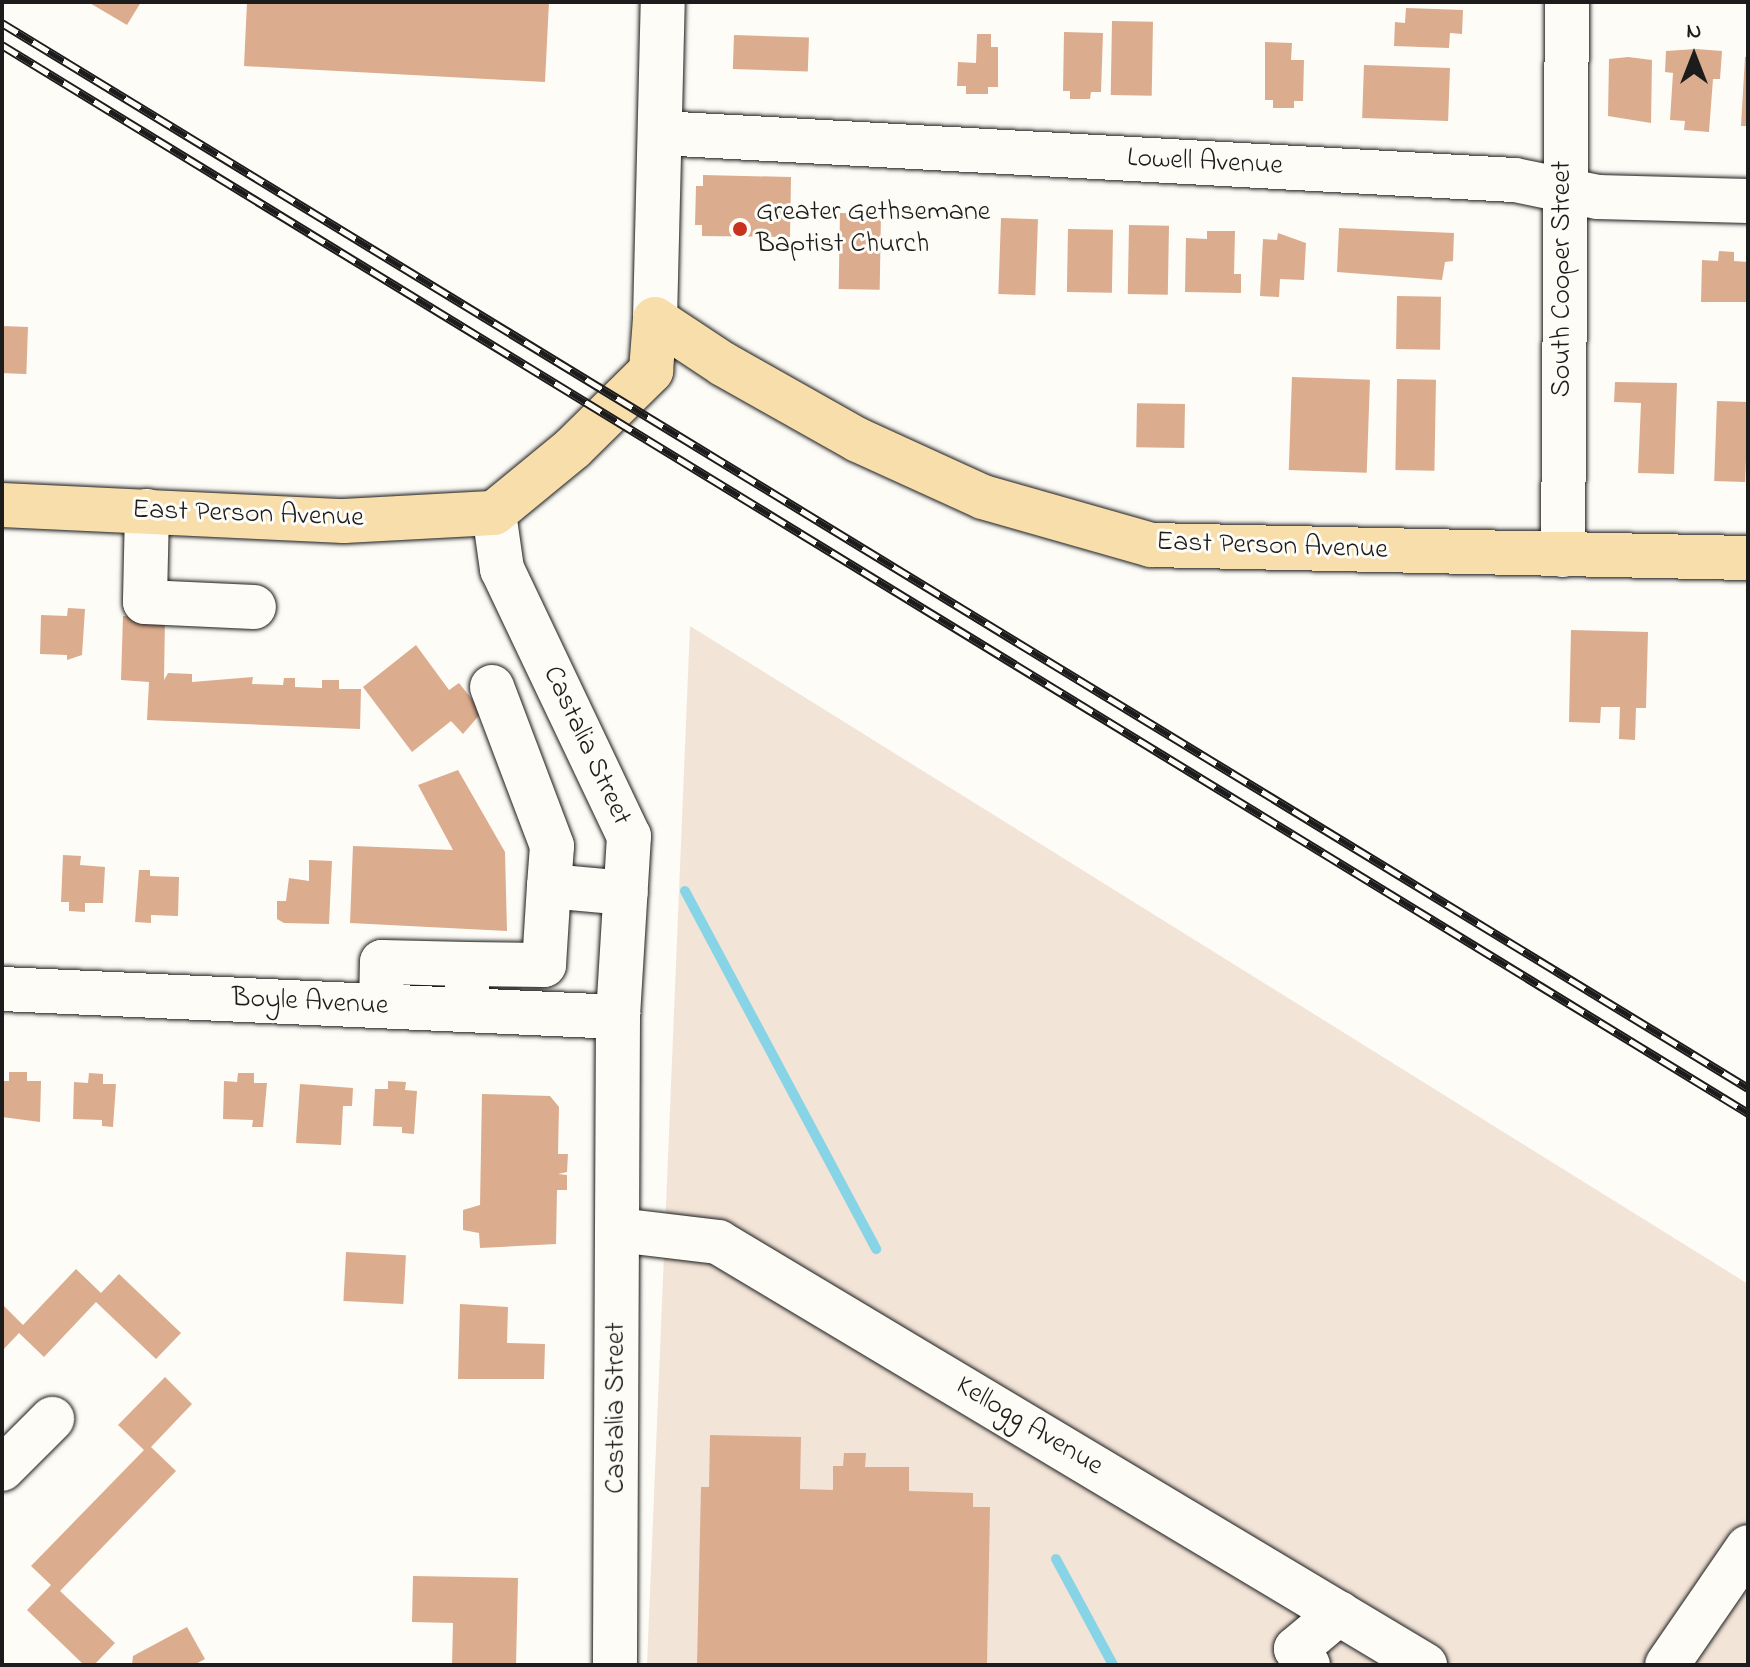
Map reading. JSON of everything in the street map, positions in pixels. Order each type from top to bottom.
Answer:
[{"type":"main road","points":[[494,513],[573,448],[651,371],[655,319]]},
{"type":"main road","name":"East Person Avenue","points":[[655,319],[723,364],[858,440],[969,490],[1151,545],[1748,558]]},
{"type":"main road","name":"East Person Avenue","points":[[2,505],[344,521],[494,513]]},
{"type":"street","points":[[655,319],[663,2]]},
{"type":"street","name":"South Cooper Street","points":[[1563,555],[1562,189],[1567,2]]},
{"type":"street","name":"Lowell Avenue","points":[[660,133],[1515,180],[1598,197],[1748,201]]},
{"type":"street","points":[[147,511],[145,602],[254,607]]},
{"type":"street","name":"Castalia Street","points":[[494,513],[502,569],[629,836],[618,1017],[615,1665]]},
{"type":"street","points":[[381,1006],[382,962],[544,965],[552,846],[492,687]]},
{"type":"street","points":[[529,784],[592,758]]},
{"type":"street","points":[[549,886],[626,893]]},
{"type":"street","points":[[466,1010],[467,964]]},
{"type":"street","name":"Boyle Avenue","points":[[2,989],[618,1017]]},
{"type":"street","name":"Kellogg Avenue","points":[[618,1230],[718,1242],[1425,1665]]},
{"type":"street","points":[[2,1469],[52,1419]]},
{"type":"street","points":[[1667,1665],[1748,1547]]},
{"type":"street","points":[[1308,1665],[1296,1649],[1339,1613]]},
{"type":"shaded area","points":[[690,626],[1748,1284],[1748,1665],[647,1665]]},
{"type":"building","points":[[88,2],[141,2],[127,25]]},
{"type":"building","points":[[247,2],[549,2],[545,82],[244,66]]},
{"type":"building","points":[[1406,8],[1463,10],[1462,34],[1450,33],[1449,48],[1394,46],[1395,22],[1405,23]]},
{"type":"building","points":[[1112,21],[1153,22],[1152,96],[1111,95]]},
{"type":"building","points":[[1064,32],[1103,33],[1101,92],[1091,92],[1090,99],[1070,99],[1070,91],[1063,91]]},
{"type":"building","points":[[977,34],[991,34],[991,47],[998,47],[998,87],[988,87],[988,94],[966,94],[966,86],[957,86],[958,62],[976,63]]},
{"type":"building","points":[[734,35],[809,38],[808,72],[733,69]]},
{"type":"building","points":[[1265,42],[1292,43],[1291,60],[1304,60],[1303,101],[1294,101],[1294,108],[1273,108],[1273,100],[1265,100]]},
{"type":"building","points":[[1666,51],[1722,51],[1720,79],[1713,79],[1709,132],[1684,130],[1685,121],[1670,120],[1673,73],[1665,72]]},
{"type":"building","points":[[1628,57],[1652,60],[1651,123],[1608,116],[1609,59]]},
{"type":"building","points":[[1745,57],[1748,57],[1748,126],[1741,126]]},
{"type":"building","points":[[1364,65],[1450,68],[1448,121],[1362,118]]},
{"type":"building","points":[[703,175],[791,177],[790,237],[702,236],[702,225],[695,225],[696,186],[703,186]]},
{"type":"building","points":[[840,213],[881,214],[880,290],[839,289]]},
{"type":"building","points":[[1001,218],[1038,219],[1035,295],[998,294]]},
{"type":"building","points":[[1129,225],[1169,226],[1168,295],[1128,294]]},
{"type":"building","points":[[1339,228],[1454,233],[1453,261],[1445,262],[1442,280],[1337,272]]},
{"type":"building","points":[[1068,229],[1113,230],[1112,293],[1067,292]]},
{"type":"building","points":[[1207,231],[1235,231],[1234,274],[1241,274],[1241,293],[1185,292],[1186,238],[1207,239]]},
{"type":"building","points":[[1278,233],[1306,243],[1304,280],[1280,279],[1279,297],[1260,296],[1263,239],[1277,240]]},
{"type":"building","points":[[1719,251],[1734,252],[1734,261],[1748,262],[1748,302],[1701,302],[1702,260],[1718,261]]},
{"type":"building","points":[[1397,296],[1441,297],[1440,350],[1396,349]]},
{"type":"building","points":[[2,326],[28,327],[26,374],[2,373]]},
{"type":"building","points":[[1292,377],[1370,380],[1367,473],[1289,470]]},
{"type":"building","points":[[1397,379],[1436,380],[1434,471],[1395,470]]},
{"type":"building","points":[[1615,382],[1677,383],[1674,474],[1638,473],[1641,403],[1614,402]]},
{"type":"building","points":[[1717,401],[1748,402],[1745,482],[1714,481]]},
{"type":"building","points":[[1137,403],[1185,404],[1184,448],[1136,447]]},
{"type":"building","points":[[68,608],[85,609],[82,655],[67,660],[67,655],[40,654],[41,615],[67,616]]},
{"type":"building","points":[[123,616],[165,618],[164,680],[168,673],[192,674],[192,682],[253,677],[252,684],[283,685],[284,678],[295,678],[295,687],[322,688],[322,680],[339,680],[339,689],[361,689],[360,729],[147,720],[149,682],[121,680]]},
{"type":"building","points":[[1571,630],[1648,632],[1646,708],[1636,708],[1635,740],[1619,739],[1620,707],[1601,707],[1600,723],[1569,722]]},
{"type":"building","points":[[416,645],[449,690],[459,683],[482,712],[463,734],[451,721],[412,752],[363,687]]},
{"type":"building","points":[[458,770],[505,852],[507,931],[350,923],[353,846],[453,850],[418,785]]},
{"type":"building","points":[[63,855],[81,856],[80,865],[105,867],[103,903],[85,903],[85,912],[69,911],[69,902],[61,902]]},
{"type":"building","points":[[309,860],[332,861],[329,924],[284,923],[277,919],[277,901],[286,901],[289,878],[309,881]]},
{"type":"building","points":[[139,870],[150,870],[150,876],[179,877],[178,916],[151,915],[151,923],[135,922]]},
{"type":"building","points":[[9,1072],[27,1072],[27,1081],[41,1081],[40,1122],[2,1117],[2,1081],[9,1081]]},
{"type":"building","points":[[89,1073],[103,1074],[103,1084],[116,1084],[113,1127],[102,1126],[102,1120],[73,1119],[74,1082],[88,1083]]},
{"type":"building","points":[[238,1073],[254,1073],[254,1083],[267,1083],[263,1127],[252,1127],[253,1120],[223,1119],[224,1081],[237,1082]]},
{"type":"building","points":[[388,1081],[406,1082],[405,1090],[417,1091],[414,1134],[402,1133],[402,1127],[373,1126],[375,1089],[388,1089]]},
{"type":"building","points":[[300,1084],[353,1088],[352,1106],[343,1106],[341,1145],[296,1143]]},
{"type":"building","points":[[482,1094],[550,1096],[559,1107],[558,1154],[568,1154],[567,1172],[558,1174],[567,1175],[567,1190],[557,1190],[556,1244],[480,1248],[479,1233],[463,1230],[463,1210],[480,1205]]},
{"type":"building","points":[[346,1252],[406,1255],[403,1304],[343,1301]]},
{"type":"building","points":[[76,1269],[101,1293],[119,1274],[181,1333],[156,1359],[96,1302],[44,1357],[19,1333],[2,1351],[2,1304],[23,1325]]},
{"type":"building","points":[[460,1304],[508,1307],[507,1343],[545,1344],[544,1379],[458,1379]]},
{"type":"building","points":[[165,1377],[192,1404],[151,1447],[176,1471],[60,1591],[115,1643],[94,1665],[84,1665],[27,1610],[51,1585],[31,1566],[144,1450],[118,1425]]},
{"type":"building","points":[[710,1435],[801,1437],[800,1489],[833,1490],[833,1466],[843,1466],[844,1453],[866,1453],[865,1467],[909,1467],[909,1491],[973,1493],[973,1507],[990,1507],[987,1665],[697,1665],[701,1487],[709,1487]]},
{"type":"building","points":[[413,1576],[518,1578],[516,1665],[452,1665],[453,1623],[412,1622]]},
{"type":"building","points":[[187,1627],[205,1659],[194,1665],[132,1665],[133,1656]]},
{"type":"waterway","points":[[685,891],[876,1249]]},
{"type":"waterway","points":[[1056,1559],[1113,1665]]},
{"type":"railway","points":[[2,23],[1748,1088]]},
{"type":"railway","points":[[2,45],[1748,1113]]},
{"type":"place","name":"Greater Gethsemane Baptist Church","points":[[740,229]]}]
